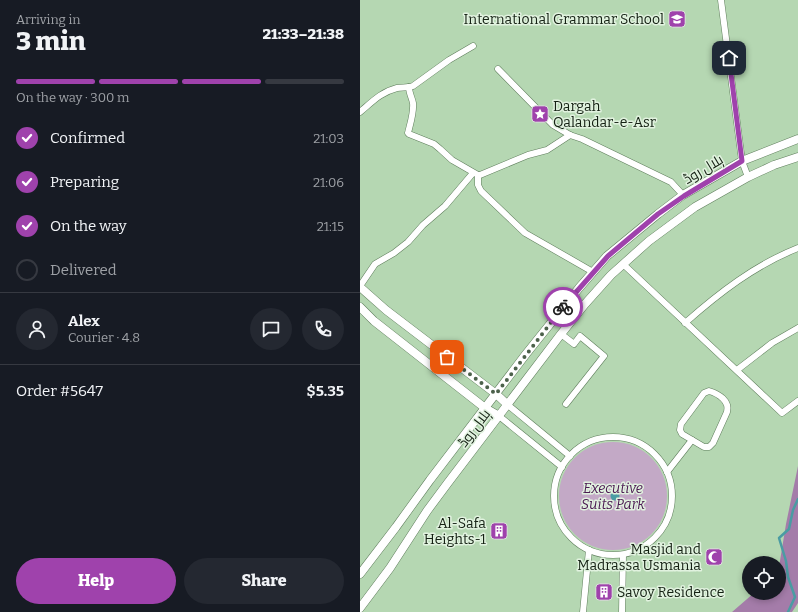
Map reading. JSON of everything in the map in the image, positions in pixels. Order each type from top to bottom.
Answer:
[{"type":"street","points":[[721,0],[742,161],[748,177]]},
{"type":"street","points":[[360,112],[382,93],[399,88],[408,88],[417,84],[449,60],[473,46]]},
{"type":"street","points":[[498,69],[553,125],[570,135],[582,139],[671,182],[684,196]]},
{"type":"street","points":[[408,88],[413,103],[413,111],[408,133],[437,146],[452,160],[480,176],[528,155],[547,150],[570,135]]},
{"type":"street","name":"ہلال روڈ","points":[[360,574],[556,315],[608,256],[658,214],[684,196],[742,161],[798,139]]},
{"type":"street","name":"ہلال روڈ","points":[[360,608],[390,568],[439,495],[585,304],[611,275],[649,241],[695,207],[748,177],[798,157]]},
{"type":"street","points":[[475,174],[481,190],[520,229],[532,238],[593,272]]},
{"type":"street","points":[[475,174],[446,206],[423,225],[408,242],[394,253],[375,264],[360,286],[386,310],[496,394],[570,456]]},
{"type":"street","points":[[686,323],[722,292],[742,278],[779,256],[798,248]]},
{"type":"street","points":[[623,264],[782,413],[798,401]]},
{"type":"street","points":[[360,307],[379,325],[485,408],[499,416],[562,467]]},
{"type":"street","points":[[737,370],[772,343],[798,328]]},
{"type":"street","points":[[562,334],[574,344],[580,336],[604,356],[566,404]]},
{"type":"street","points":[[709,391],[715,393],[726,402],[728,407],[713,443],[704,447],[692,440],[682,434],[680,430],[681,424],[704,393],[709,391]]},
{"type":"street","points":[[617,437],[634,441],[649,449],[659,459],[667,472],[671,486],[672,501],[669,515],[662,529],[652,541],[638,550],[623,554],[606,555],[589,550],[578,544],[566,532],[557,517],[554,500],[555,483],[562,467],[570,456],[583,445],[599,438],[617,437]]},
{"type":"street","points":[[667,472],[692,440]]},
{"type":"street","points":[[583,612],[589,550]]},
{"type":"street","points":[[622,612],[623,554]]},
{"type":"green space","name":"Executive Suits Park","points":[[613,442],[634,446],[651,458],[663,475],[667,496],[663,517],[651,534],[634,546],[613,550],[592,546],[575,534],[563,517],[559,496],[563,475],[575,458],[592,446]]},
{"type":"shaded area","points":[[798,466],[798,603],[792,612],[732,612],[746,600],[786,600],[786,556],[781,556]]},
{"type":"water","points":[[613,492],[617,492],[619,496],[617,500],[613,500],[611,498],[611,494]]},
{"type":"waterway","points":[[788,612],[795,597],[788,577],[786,561],[779,538],[789,529],[793,510],[798,499]]},
{"type":"way so far","points":[[447,357],[496,394],[563,307]]},
{"type":"place","name":"International Grammar School","points":[[677,19]]},
{"type":"place","name":"Dargah Qalandar-e-Asr","points":[[540,114]]},
{"type":"place","name":"Al-Safa Heights-1","points":[[499,531]]},
{"type":"place","name":"Masjid and Madrassa Usmania","points":[[714,557]]},
{"type":"place","name":"Savoy Residence","points":[[604,592]]},
{"type":"route","points":[[563,307],[608,256],[658,214],[684,196],[742,161],[729,58]]}]
